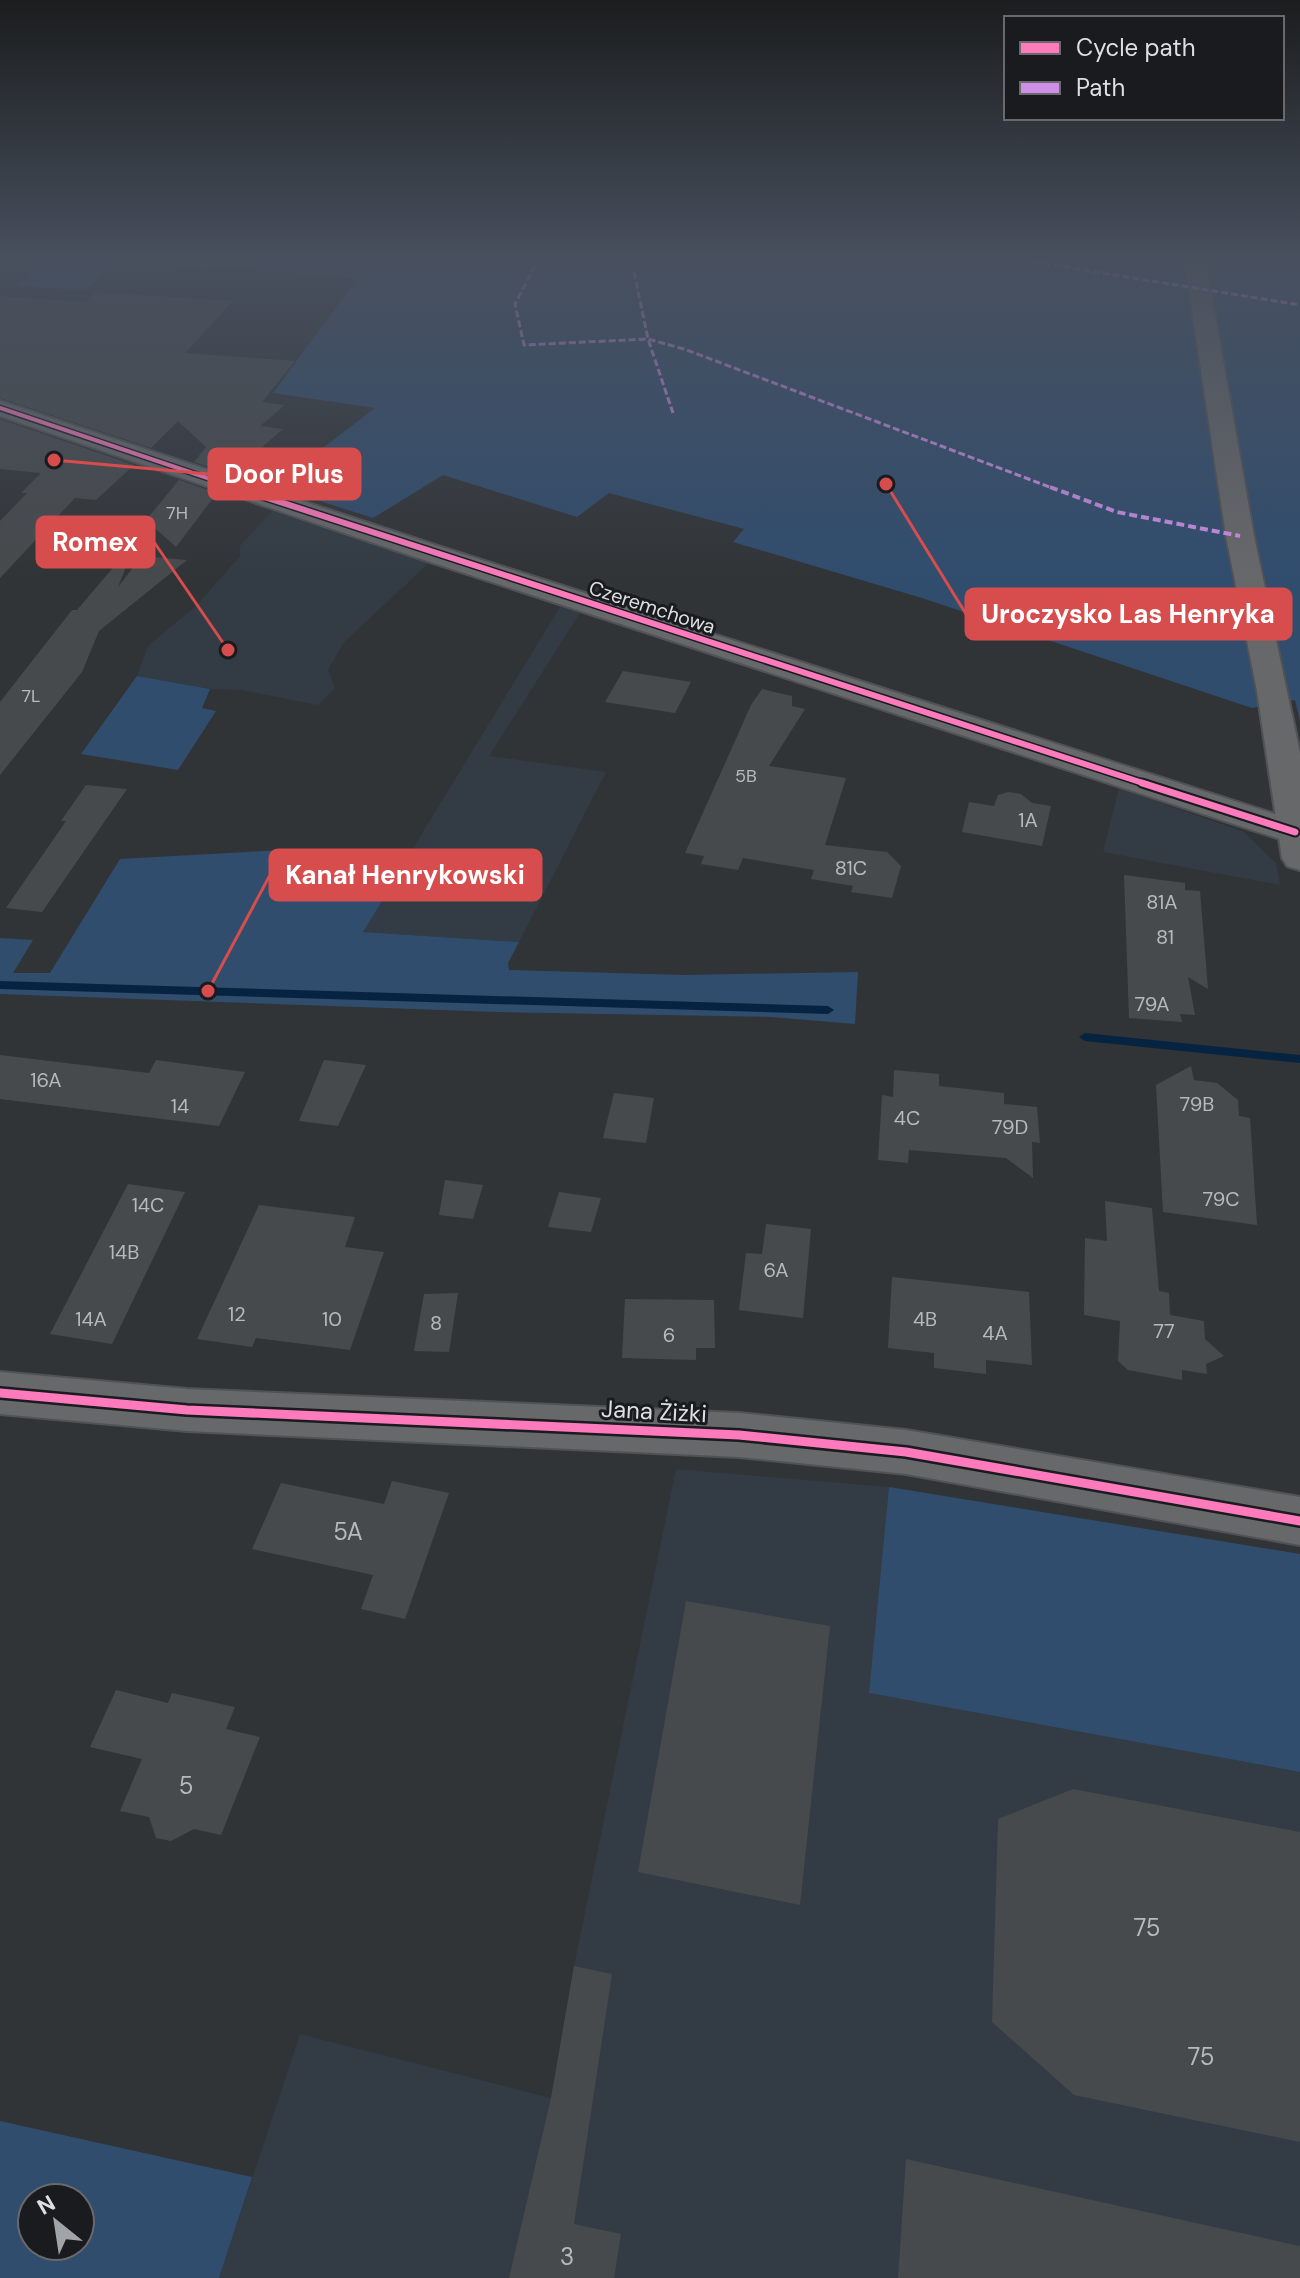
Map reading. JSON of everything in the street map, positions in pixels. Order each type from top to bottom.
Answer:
[{"type":"street","points":[[1212,363],[1240,536],[1292,762],[1298,845]]},
{"type":"street","name":"Czeremchowa","points":[[0,408],[1298,845]]},
{"type":"street","name":"Jana Żiżki","points":[[0,1393],[187,1410],[754,1436],[906,1452],[1300,1521]]},
{"type":"shaded area","points":[[295,363],[1300,363],[1300,721],[1295,700],[1252,708],[922,598],[733,542],[744,529],[609,493],[577,517],[443,475],[373,518],[273,486],[375,408],[273,393]]},
{"type":"shaded area","points":[[272,511],[429,563],[344,642],[328,670],[335,688],[318,705],[241,690],[210,689],[137,676],[148,646],[197,605],[240,556],[240,546]]},
{"type":"shaded area","points":[[560,607],[580,613],[489,756],[606,772],[519,942],[362,932]]},
{"type":"shaded area","points":[[137,676],[210,689],[202,708],[216,711],[178,770],[81,754]]},
{"type":"shaded area","points":[[1119,788],[1244,832],[1276,863],[1280,885],[1103,852]]},
{"type":"shaded area","points":[[299,849],[410,855],[363,932],[519,942],[508,963],[509,970],[684,975],[858,972],[855,1024],[771,1017],[498,1012],[0,994],[0,938],[33,940],[13,973],[50,973],[120,859]]},
{"type":"shaded area","points":[[676,1469],[889,1487],[870,1693],[1300,1772],[1300,2278],[219,2278],[300,2034],[551,2098],[574,1966]]},
{"type":"shaded area","points":[[889,1487],[1300,1554],[1300,1772],[869,1693]]},
{"type":"shaded area","points":[[0,2121],[252,2177],[219,2278],[0,2278]]},
{"type":"building","points":[[0,363],[293,363],[262,402],[285,405],[260,426],[283,429],[231,474],[194,462],[206,447],[178,421],[151,448],[0,398]]},
{"type":"building","points":[[0,419],[134,465],[96,500],[75,498],[0,578],[0,521],[41,473],[0,469]]},
{"type":"building","points":[[179,480],[217,493],[176,547],[146,520]]},
{"type":"building","points":[[123,556],[129,559],[118,587],[142,556],[187,560],[99,631],[82,672],[0,775],[0,702],[72,610],[77,610]]},
{"type":"building","points":[[623,671],[691,682],[675,713],[605,702]]},
{"type":"building","points":[[762,689],[792,696],[792,706],[805,709],[769,766],[846,778],[825,845],[887,852],[901,866],[892,898],[851,892],[853,886],[811,879],[814,870],[743,858],[738,870],[701,864],[704,856],[685,853],[751,705]]},
{"type":"building","points":[[86,785],[127,789],[42,912],[6,908],[66,821],[61,821]]},
{"type":"building","points":[[1008,792],[1021,794],[1032,803],[1051,806],[1042,846],[962,832],[969,802],[994,806],[998,795]]},
{"type":"building","points":[[1124,875],[1185,883],[1185,890],[1200,891],[1208,989],[1188,977],[1195,1015],[1180,1014],[1182,1022],[1129,1018]]},
{"type":"building","points":[[0,1055],[149,1073],[156,1060],[245,1072],[219,1126],[0,1099]]},
{"type":"building","points":[[324,1060],[366,1065],[338,1126],[299,1121]]},
{"type":"building","points":[[1191,1066],[1194,1080],[1217,1083],[1238,1100],[1239,1116],[1250,1118],[1257,1225],[1163,1212],[1156,1085]]},
{"type":"building","points":[[894,1070],[939,1074],[939,1086],[1004,1093],[1004,1104],[1037,1107],[1040,1143],[1032,1142],[1033,1178],[1006,1158],[909,1150],[908,1163],[878,1160],[882,1095],[893,1097]]},
{"type":"building","points":[[614,1093],[654,1098],[646,1143],[603,1138]]},
{"type":"building","points":[[445,1180],[483,1185],[473,1219],[439,1215]]},
{"type":"building","points":[[128,1184],[185,1192],[112,1344],[50,1334]]},
{"type":"building","points":[[559,1192],[601,1198],[591,1232],[548,1227]]},
{"type":"building","points":[[1105,1201],[1152,1208],[1159,1291],[1169,1293],[1170,1315],[1204,1321],[1205,1339],[1224,1356],[1206,1364],[1207,1374],[1182,1370],[1182,1380],[1128,1370],[1118,1361],[1120,1321],[1084,1315],[1085,1238],[1107,1241]]},
{"type":"building","points":[[259,1205],[355,1217],[345,1247],[384,1252],[350,1350],[256,1338],[252,1347],[197,1339]]},
{"type":"building","points":[[766,1224],[811,1229],[803,1318],[739,1310],[746,1253],[762,1254]]},
{"type":"building","points":[[892,1277],[1029,1292],[1032,1365],[986,1360],[986,1374],[934,1368],[934,1353],[888,1348]]},
{"type":"building","points":[[458,1293],[449,1352],[414,1351],[424,1294]]},
{"type":"building","points":[[625,1299],[714,1300],[715,1348],[696,1348],[696,1360],[622,1358]]},
{"type":"building","points":[[392,1481],[449,1493],[405,1619],[361,1609],[373,1575],[252,1549],[281,1483],[384,1504]]},
{"type":"building","points":[[686,1601],[830,1626],[800,1905],[638,1872]]},
{"type":"building","points":[[116,1690],[168,1703],[172,1693],[235,1707],[226,1729],[260,1737],[221,1835],[194,1829],[171,1841],[156,1838],[149,1817],[120,1811],[142,1759],[90,1747]]},
{"type":"building","points":[[1073,1789],[1300,1832],[1300,2142],[1074,2095],[992,2022],[998,1819]]},
{"type":"building","points":[[574,1966],[612,1974],[574,2224],[621,2234],[614,2278],[509,2278],[551,2098]]},
{"type":"building","points":[[906,2159],[1300,2246],[1300,2278],[898,2278]]},
{"type":"waterway","points":[[0,985],[828,1010]]},
{"type":"waterway","points":[[1085,1037],[1300,1059]]},
{"type":"marked path","points":[[656,363],[673,413]]},
{"type":"marked path","points":[[722,363],[1117,512],[1240,536]]},
{"type":"cycle path","points":[[0,408],[425,551],[1295,832]]},
{"type":"cycle path","points":[[0,1393],[187,1410],[739,1435],[906,1452],[1300,1521]]},
{"type":"place","name":"Door Plus","points":[[54,460]]},
{"type":"place","name":"Uroczysko Las Henryka","points":[[886,484]]},
{"type":"place","name":"Romex","points":[[228,650]]},
{"type":"place","name":"Kanał Henrykowski","points":[[208,991]]}]
